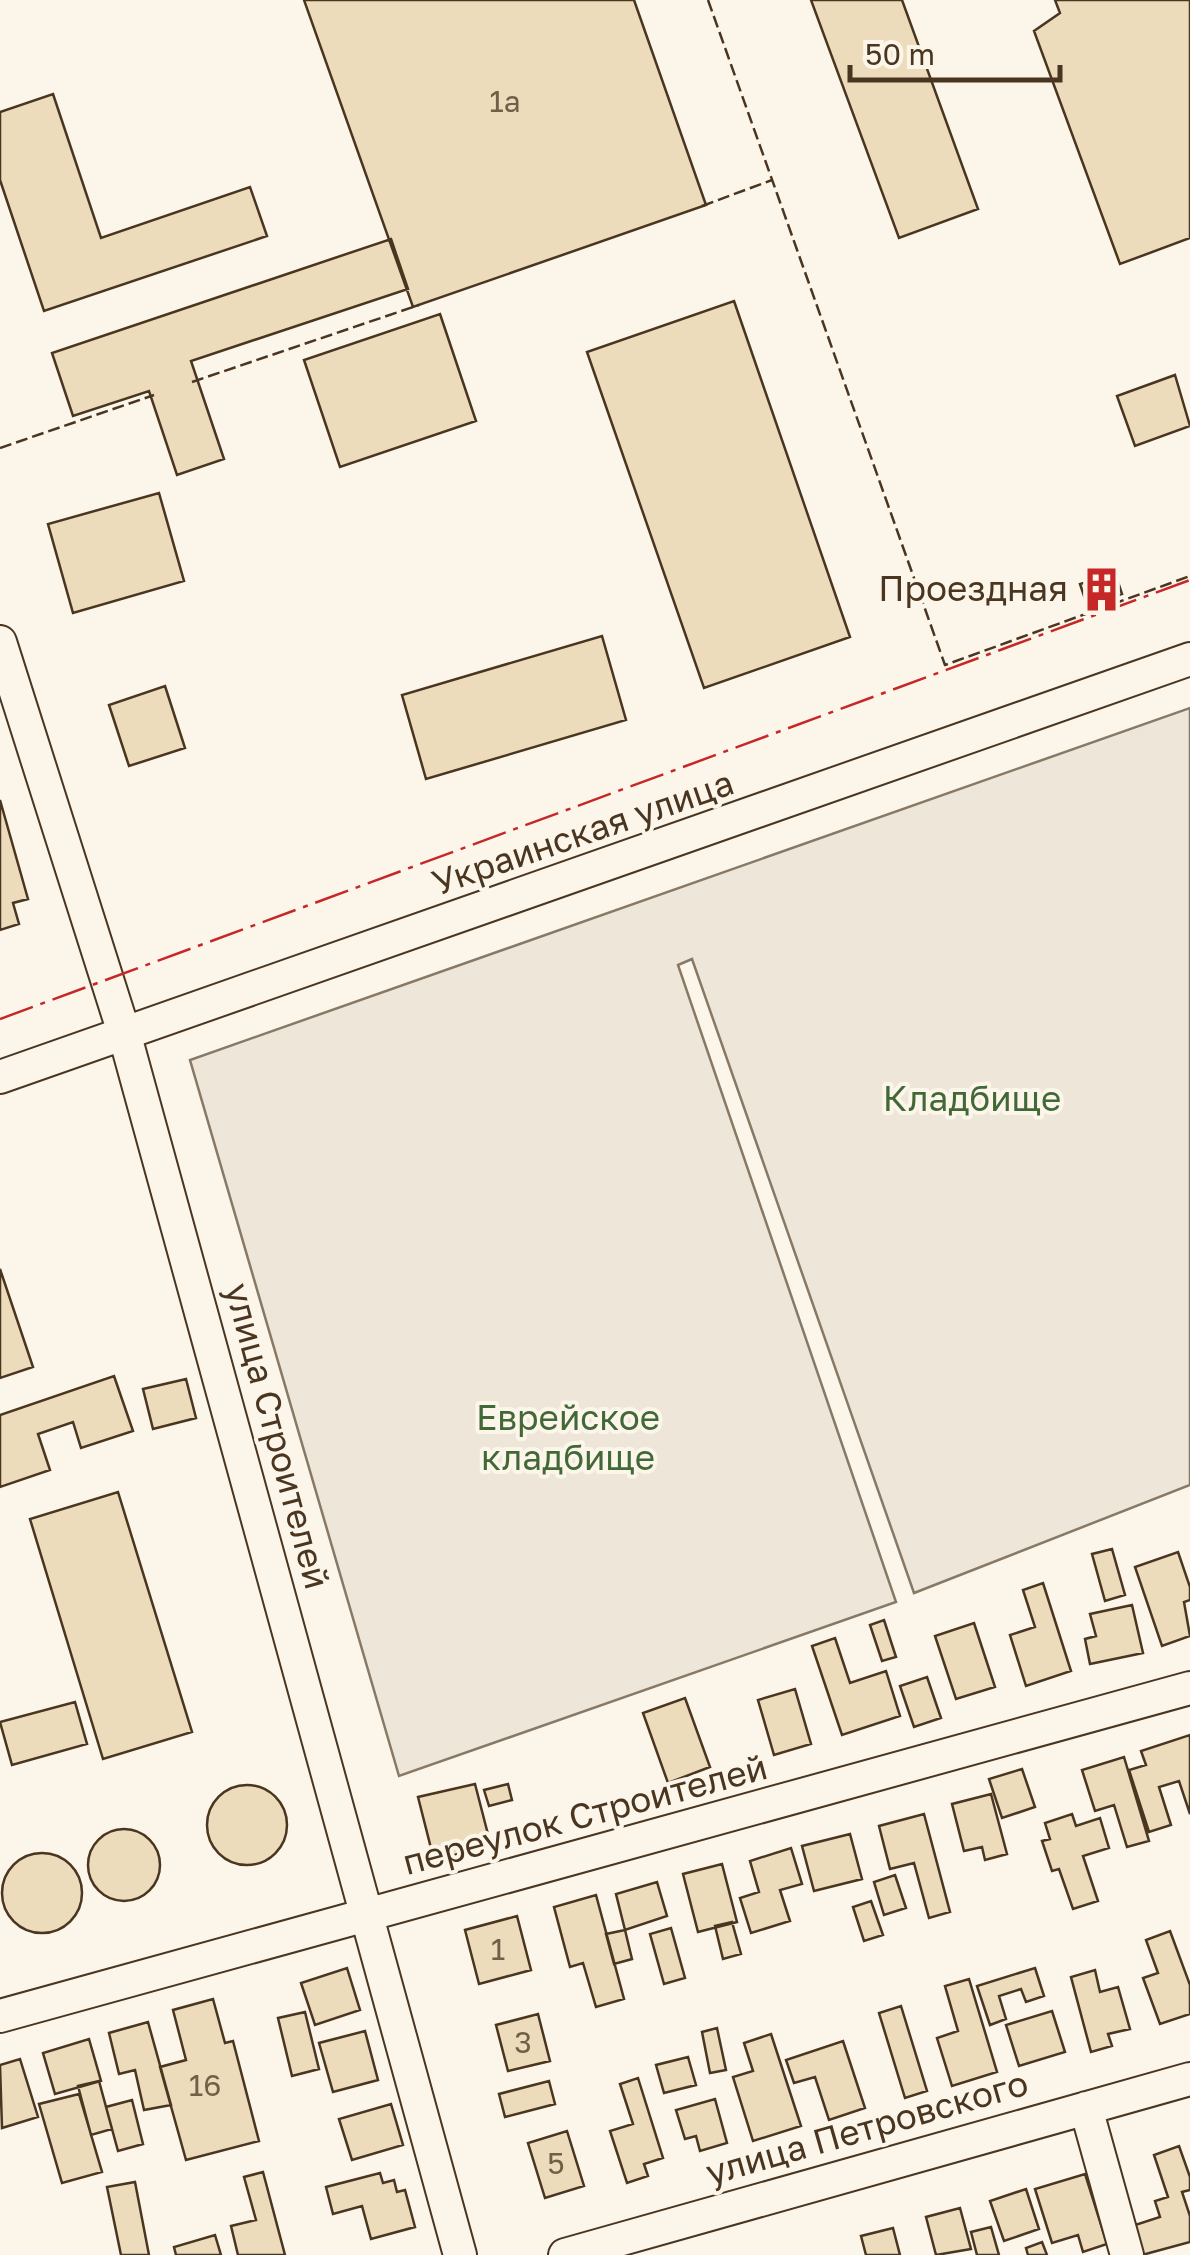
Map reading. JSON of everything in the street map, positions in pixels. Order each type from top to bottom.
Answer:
[{"type":"street","name":"улица Строителей","points":[[0,642],[125,1036],[460,2255]]},
{"type":"street","name":"Украинская улица","points":[[0,1077],[1190,660]]},
{"type":"street","name":"переулок Строителей","points":[[0,2016],[1190,1688]]},
{"type":"street","name":"улица Петровского","points":[[565,2255],[1190,2079]]},
{"type":"street","points":[[1086,2108],[1128,2255]]},
{"type":"green space","points":[[1190,708],[1190,1485],[914,1593],[692,959],[678,965],[896,1602],[399,1776],[190,1060]]},
{"type":"building","points":[[304,0],[634,0],[706,205],[413,307]]},
{"type":"building","points":[[811,0],[902,0],[978,209],[899,238]]},
{"type":"building","points":[[1055,0],[1190,0],[1190,238],[1120,264],[1034,31],[1060,13]]},
{"type":"building","points":[[53,94],[101,238],[250,187],[267,236],[44,311],[0,180],[0,112]]},
{"type":"building","points":[[391,239],[408,289],[191,361],[224,459],[177,475],[149,391],[73,416],[52,353]]},
{"type":"building","points":[[734,301],[850,637],[704,688],[587,352]]},
{"type":"building","points":[[440,314],[476,421],[340,467],[304,360]]},
{"type":"building","points":[[1175,375],[1190,426],[1135,446],[1117,396]]},
{"type":"building","points":[[159,493],[184,581],[73,613],[48,524]]},
{"type":"building","name":"Проездная","points":[[1115,573],[1122,594],[1087,605],[1080,584]]},
{"type":"building","points":[[602,636],[626,720],[426,779],[402,695]]},
{"type":"building","points":[[165,686],[185,748],[129,766],[109,705]]},
{"type":"building","points":[[0,800],[28,899],[13,903],[19,924],[0,930]]},
{"type":"building","points":[[0,1269],[33,1367],[0,1378]]},
{"type":"building","points":[[114,1376],[133,1431],[81,1448],[73,1422],[38,1434],[50,1470],[0,1487],[0,1415]]},
{"type":"building","points":[[186,1379],[196,1418],[153,1429],[143,1389]]},
{"type":"building","points":[[118,1492],[192,1732],[103,1759],[30,1519]]},
{"type":"building","points":[[1112,1549],[1125,1595],[1105,1601],[1092,1554]]},
{"type":"building","points":[[1178,1552],[1190,1587],[1190,1600],[1184,1602],[1190,1636],[1162,1646],[1135,1567]]},
{"type":"building","points":[[1043,1583],[1071,1671],[1026,1686],[1010,1635],[1035,1627],[1023,1590]]},
{"type":"building","points":[[1132,1605],[1143,1653],[1090,1664],[1085,1639],[1096,1636],[1090,1614]]},
{"type":"building","points":[[884,1620],[896,1657],[882,1661],[870,1625]]},
{"type":"building","points":[[974,1623],[995,1687],[956,1699],[935,1636]]},
{"type":"building","points":[[835,1638],[850,1683],[886,1671],[900,1716],[842,1735],[812,1646]]},
{"type":"building","points":[[927,1677],[941,1718],[914,1727],[900,1686]]},
{"type":"building","points":[[795,1689],[811,1744],[774,1755],[758,1700]]},
{"type":"building","points":[[685,1698],[710,1767],[668,1783],[643,1713]]},
{"type":"building","points":[[75,1702],[87,1744],[12,1765],[0,1722]]},
{"type":"building","points":[[1190,1735],[1190,1814],[1179,1781],[1159,1787],[1171,1825],[1149,1832],[1129,1770],[1146,1765],[1141,1751]]},
{"type":"building","points":[[1124,1757],[1149,1841],[1127,1847],[1114,1805],[1095,1811],[1082,1770]]},
{"type":"building","points":[[1022,1769],[1035,1807],[1002,1818],[989,1779]]},
{"type":"building","points":[[475,1784],[491,1846],[434,1860],[418,1797]]},
{"type":"building","points":[[508,1784],[512,1800],[489,1806],[484,1790]]},
{"type":"building","points":[[247,1785],[262,1788],[275,1797],[284,1810],[284,1840],[275,1853],[262,1862],[247,1865],[232,1862],[219,1853],[210,1840],[207,1825],[210,1810],[219,1797],[232,1788]]},
{"type":"building","points":[[991,1794],[1007,1854],[985,1860],[982,1847],[964,1851],[952,1804]]},
{"type":"building","points":[[924,1814],[950,1912],[929,1918],[914,1863],[890,1869],[879,1826]]},
{"type":"building","points":[[1072,1814],[1076,1826],[1100,1818],[1109,1848],[1083,1856],[1098,1901],[1073,1909],[1059,1869],[1052,1871],[1042,1841],[1050,1839],[1045,1823]]},
{"type":"building","points":[[124,1829],[149,1840],[160,1865],[149,1890],[124,1901],[99,1890],[88,1865],[99,1840]]},
{"type":"building","points":[[850,1834],[862,1879],[814,1891],[802,1846]]},
{"type":"building","points":[[791,1848],[802,1884],[780,1890],[790,1921],[751,1933],[740,1898],[759,1892],[750,1861]]},
{"type":"building","points":[[42,1853],[57,1856],[70,1865],[79,1878],[79,1908],[70,1921],[57,1930],[42,1933],[27,1930],[14,1921],[5,1908],[2,1893],[5,1878],[14,1865],[27,1856]]},
{"type":"building","points":[[722,1864],[737,1922],[698,1932],[683,1874]]},
{"type":"building","points":[[895,1875],[906,1908],[884,1915],[874,1882]]},
{"type":"building","points":[[657,1882],[667,1916],[625,1930],[616,1894]]},
{"type":"building","points":[[596,1895],[624,1999],[596,2007],[583,1963],[570,1967],[554,1907]]},
{"type":"building","points":[[871,1901],[883,1935],[864,1941],[853,1907]]},
{"type":"building","points":[[517,1916],[531,1970],[479,1984],[465,1930]]},
{"type":"building","points":[[732,1922],[741,1954],[723,1959],[715,1926]]},
{"type":"building","points":[[671,1928],[685,1978],[664,1984],[650,1934]]},
{"type":"building","points":[[625,1930],[632,1959],[614,1964],[606,1934]]},
{"type":"building","points":[[1170,1931],[1190,1985],[1190,2014],[1160,2024],[1143,1978],[1158,1973],[1146,1940]]},
{"type":"building","points":[[347,1968],[360,2010],[315,2025],[301,1983]]},
{"type":"building","points":[[1035,1968],[1044,1996],[1026,2002],[1021,1989],[999,1996],[1006,2019],[990,2025],[977,1986]]},
{"type":"building","points":[[1095,1970],[1100,1992],[1118,1987],[1130,2029],[1108,2034],[1112,2046],[1091,2052],[1071,1977]]},
{"type":"building","points":[[969,1979],[997,2072],[952,2086],[937,2038],[958,2031],[945,1986]]},
{"type":"building","points":[[213,1999],[225,2043],[233,2041],[259,2141],[186,2160],[160,2067],[186,2060],[173,2010]]},
{"type":"building","points":[[901,2006],[927,2091],[905,2098],[879,2013]]},
{"type":"building","points":[[1052,2011],[1065,2052],[1019,2066],[1006,2025]]},
{"type":"building","points":[[305,2012],[319,2069],[292,2076],[278,2018]]},
{"type":"building","points":[[538,2014],[550,2061],[508,2071],[496,2025]]},
{"type":"building","points":[[148,2022],[171,2105],[144,2110],[135,2070],[119,2074],[109,2033]]},
{"type":"building","points":[[717,2028],[726,2070],[710,2073],[702,2032]]},
{"type":"building","points":[[365,2031],[378,2080],[333,2092],[319,2043]]},
{"type":"building","points":[[771,2034],[801,2126],[753,2141],[733,2077],[753,2071],[744,2043]]},
{"type":"building","points":[[89,2039],[101,2081],[55,2094],[43,2053]]},
{"type":"building","points":[[843,2041],[865,2108],[829,2120],[815,2077],[794,2083],[786,2060]]},
{"type":"building","points":[[688,2057],[696,2085],[664,2093],[656,2065]]},
{"type":"building","points":[[20,2059],[38,2117],[2,2128],[0,2065]]},
{"type":"building","points":[[638,2078],[663,2158],[644,2164],[648,2176],[627,2183],[610,2131],[633,2124],[620,2084]]},
{"type":"building","points":[[99,2081],[112,2129],[91,2135],[78,2086]]},
{"type":"building","points":[[549,2081],[555,2104],[505,2117],[499,2094]]},
{"type":"building","points":[[79,2094],[102,2172],[62,2183],[39,2104]]},
{"type":"building","points":[[715,2099],[727,2143],[700,2151],[696,2136],[685,2139],[676,2110]]},
{"type":"building","points":[[132,2100],[143,2144],[118,2151],[106,2107]]},
{"type":"building","points":[[391,2104],[403,2145],[352,2160],[339,2119]]},
{"type":"building","points":[[567,2131],[584,2186],[545,2198],[528,2143]]},
{"type":"building","points":[[1179,2146],[1190,2177],[1190,2190],[1182,2192],[1190,2216],[1190,2242],[1142,2255],[1132,2226],[1160,2217],[1155,2201],[1168,2197],[1154,2155]]},
{"type":"building","points":[[263,2172],[285,2255],[238,2255],[231,2226],[256,2220],[244,2177]]},
{"type":"building","points":[[380,2173],[383,2183],[394,2180],[397,2192],[405,2190],[415,2227],[371,2239],[362,2206],[333,2214],[326,2187]]},
{"type":"building","points":[[1085,2174],[1107,2244],[1083,2252],[1078,2235],[1052,2243],[1035,2189]]},
{"type":"building","points":[[135,2182],[149,2255],[121,2255],[107,2187]]},
{"type":"building","points":[[1026,2189],[1039,2229],[1004,2241],[990,2201]]},
{"type":"building","points":[[960,2208],[971,2249],[936,2255],[926,2217]]},
{"type":"building","points":[[991,2227],[999,2255],[977,2255],[971,2232]]},
{"type":"building","points":[[893,2228],[900,2255],[866,2255],[861,2236]]},
{"type":"building","points":[[215,2235],[221,2255],[176,2255],[174,2247]]},
{"type":"building","points":[[1042,2242],[1047,2255],[1028,2255],[1026,2248]]},
{"type":"fence","points":[[708,0],[945,665],[1190,576]]},
{"type":"fence","points":[[702,206],[772,180]]},
{"type":"fence","points":[[192,382],[419,305]]},
{"type":"fence","points":[[0,448],[154,395]]},
{"type":"power","points":[[0,1019],[1190,580]]},
{"type":"place","name":"Проездная","points":[[1101,589]]},
{"type":"park label","name":"Кладбище","points":[[972,1099]]},
{"type":"park label","name":"Еврейское кладбище","points":[[568,1438]]}]
